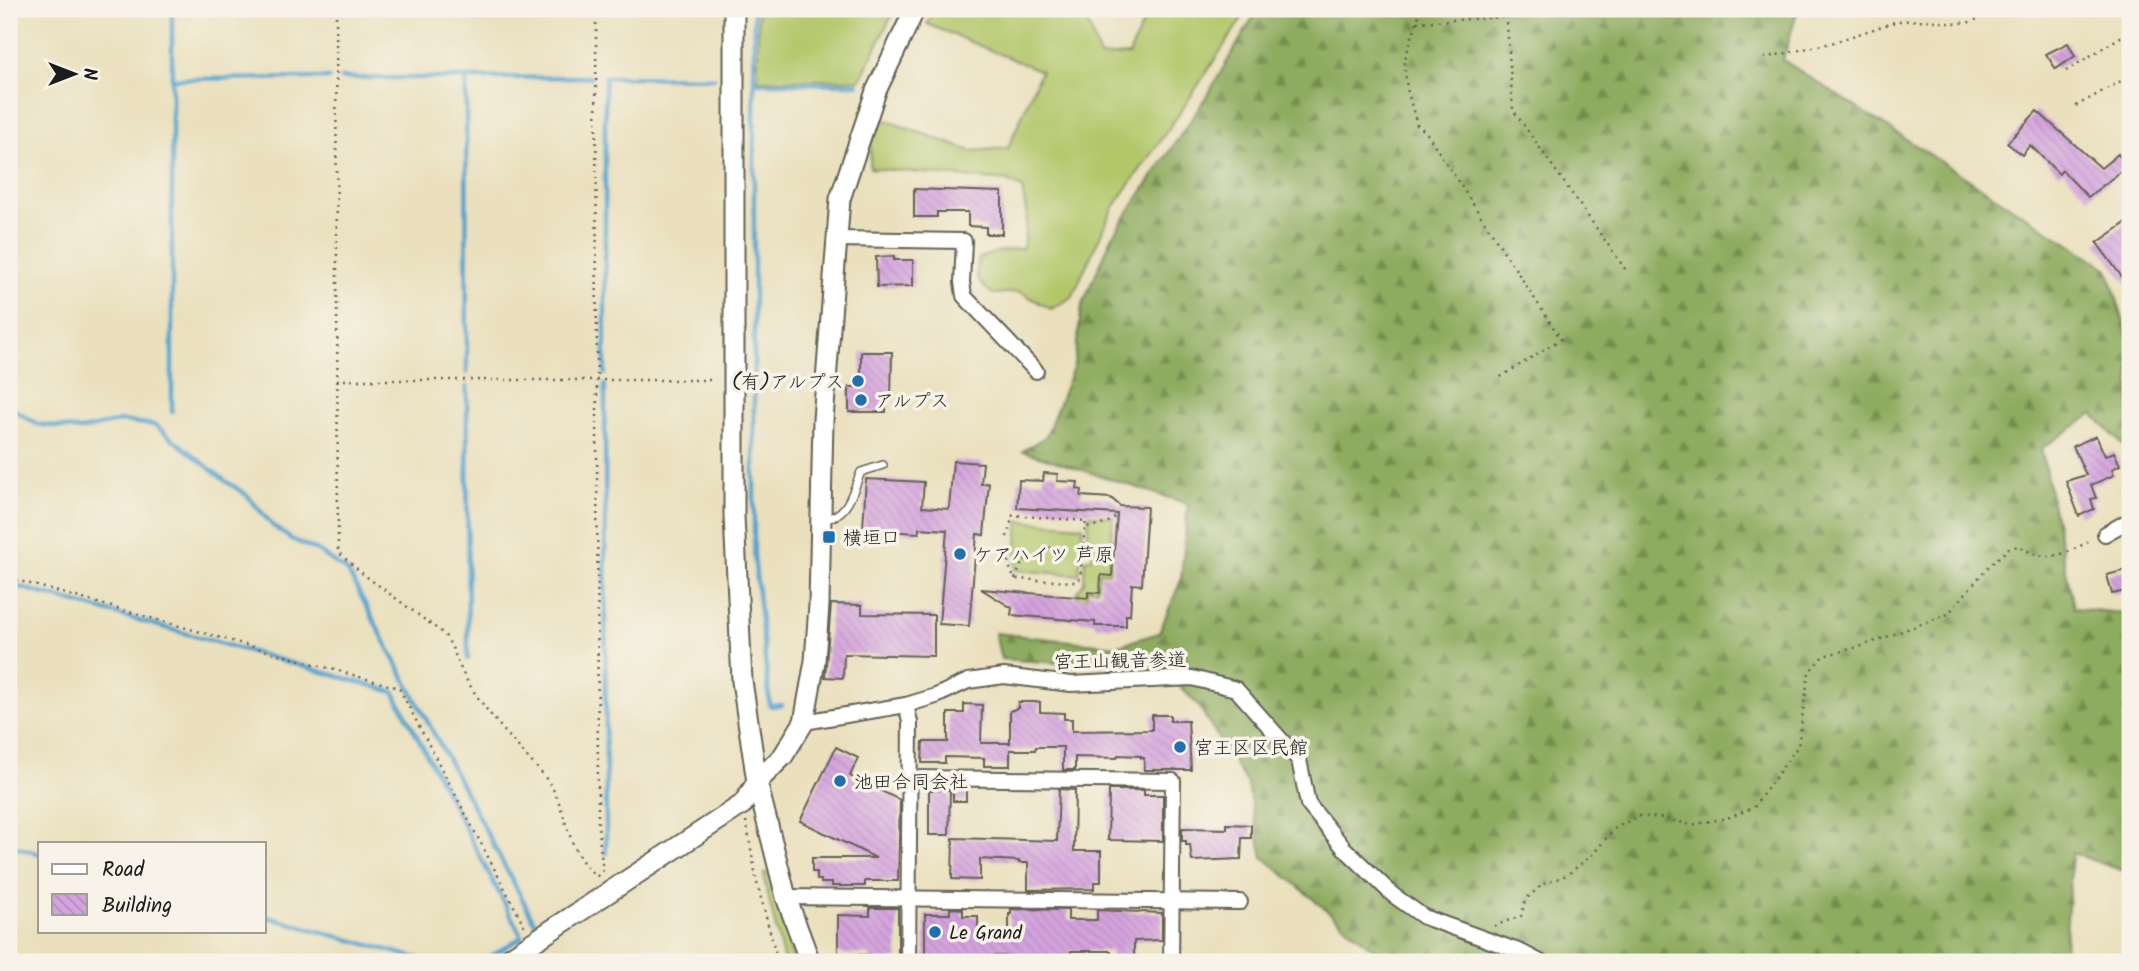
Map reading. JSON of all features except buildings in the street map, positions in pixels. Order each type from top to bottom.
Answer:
[{"type":"street","points":[[734,9],[732,379],[734,516],[742,681],[757,782],[786,897],[810,962]]},
{"type":"street","points":[[503,962],[608,885],[743,804],[757,782],[783,756],[804,722],[816,650],[824,407],[840,199],[876,91],[915,9]]},
{"type":"street","points":[[836,239],[964,242],[964,296],[1036,371]]},
{"type":"street","points":[[2105,534],[2130,520]]},
{"type":"street","name":"宮王山観音参道","points":[[804,722],[906,705],[936,696],[968,681],[1004,676],[1071,684],[1192,678],[1236,689],[1299,760],[1308,804],[1344,848],[1392,895],[1424,917],[1521,952],[1540,962]]},
{"type":"street","points":[[906,705],[910,722],[908,962]]},
{"type":"street","points":[[910,778],[1173,781],[1171,962]]},
{"type":"street","points":[[786,897],[1240,902]]},
{"type":"lane","points":[[819,520],[836,517],[848,505],[861,472],[883,465]]},
{"type":"path","points":[[336,9],[338,552],[363,574],[444,634],[453,646],[467,681],[523,753],[543,772],[555,794],[580,856],[591,873],[608,885]]},
{"type":"path","points":[[596,9],[598,824],[608,885]]},
{"type":"path","points":[[1421,9],[1404,62],[1407,89],[1417,125],[1426,132],[1561,339],[1499,378]]},
{"type":"path","points":[[1546,9],[1506,9],[1513,110],[1628,273]]},
{"type":"path","points":[[1764,58],[1842,40],[1898,21],[1930,20],[1954,24],[1971,22],[1997,9]]},
{"type":"path","points":[[1417,22],[1507,17]]},
{"type":"path","points":[[2066,71],[2130,32]]},
{"type":"path","points":[[2076,106],[2130,76]]},
{"type":"path","points":[[336,380],[732,379]]},
{"type":"path","points":[[1007,537],[1013,515],[1086,521],[1080,578],[1076,582],[1016,579]]},
{"type":"path","points":[[1085,527],[1106,524],[1115,516]]},
{"type":"path","points":[[1473,934],[1521,916],[1526,899],[1543,884],[1567,875],[1593,854],[1614,829],[1638,816],[1691,825],[1731,817],[1754,807],[1798,746],[1809,672],[1823,656],[1862,646],[1948,614],[1987,568],[2009,548],[2020,546],[2034,555],[2062,555],[2105,534]]},
{"type":"path","points":[[1016,579],[1023,561],[1045,552],[1051,545]]},
{"type":"path","points":[[1007,554],[1011,572],[1016,579]]},
{"type":"path","points":[[9,578],[399,688],[533,942]]},
{"type":"path","points":[[743,804],[757,883],[778,962]]},
{"type":"green space","points":[[758,9],[895,9],[860,80],[758,80]]},
{"type":"green space","points":[[934,9],[1091,9],[1087,21],[1100,57],[1129,55],[1149,9],[1248,9],[1112,210],[1072,297],[1051,309],[1020,292],[993,294],[980,283],[977,275],[979,258],[1023,248],[1027,216],[1022,188],[1007,181],[870,168],[871,143],[882,119],[971,151],[1008,148],[1041,71],[927,24]]},
{"type":"green space","points":[[1258,9],[1798,9],[1783,60],[2108,269],[2130,344],[2130,448],[2127,450],[2093,414],[2041,449],[2074,608],[2130,614],[2130,873],[2072,853],[2064,962],[1397,962],[1373,949],[1263,857],[1247,784],[1198,705],[1158,664],[1073,664],[1001,659],[995,633],[1116,646],[1159,633],[1181,580],[1188,504],[1023,451],[1046,436],[1074,365],[1082,305],[1113,235],[1205,99]]},
{"type":"green space","points":[[1089,515],[1113,517],[1109,573],[1099,572],[1097,589],[1087,589],[1085,607],[1076,594],[1084,582],[1085,560],[1092,558],[1093,548],[1087,544]]},
{"type":"green space","points":[[1019,521],[1083,526],[1079,575],[1015,570]]},
{"type":"green space","points":[[764,873],[768,873],[772,881],[794,962],[784,962]]},
{"type":"waterway","points":[[172,9],[172,412]]},
{"type":"waterway","points":[[754,9],[754,555],[770,706],[782,705]]},
{"type":"waterway","points":[[467,373],[466,78],[591,77]]},
{"type":"waterway","points":[[605,374],[605,77],[714,78]]},
{"type":"waterway","points":[[172,79],[329,78]]},
{"type":"waterway","points":[[341,78],[466,78]]},
{"type":"waterway","points":[[754,83],[858,84]]},
{"type":"waterway","points":[[605,385],[606,854]]},
{"type":"waterway","points":[[467,387],[468,659]]},
{"type":"waterway","points":[[9,407],[37,424],[81,430],[121,421],[155,425],[247,495],[273,526],[291,539],[318,551],[348,572],[535,923]]},
{"type":"waterway","points":[[9,584],[394,692],[522,937],[481,962]]},
{"type":"waterway","points":[[9,845],[38,853]]},
{"type":"waterway","points":[[266,917],[431,962]]},
{"type":"waterway","points":[[552,956],[556,962]]},
{"type":"place","name":"(有)アルプス","points":[[858,381]]},
{"type":"place","name":"アルプス","points":[[861,400]]},
{"type":"place","name":"横垣口","points":[[829,537]]},
{"type":"place","name":"ケアハイツ 芦原","points":[[960,554]]},
{"type":"place","name":"宮王区区民館","points":[[1180,747]]},
{"type":"place","name":"池田合同会社","points":[[840,781]]},
{"type":"place","name":"Le Grand","points":[[935,932]]}]
